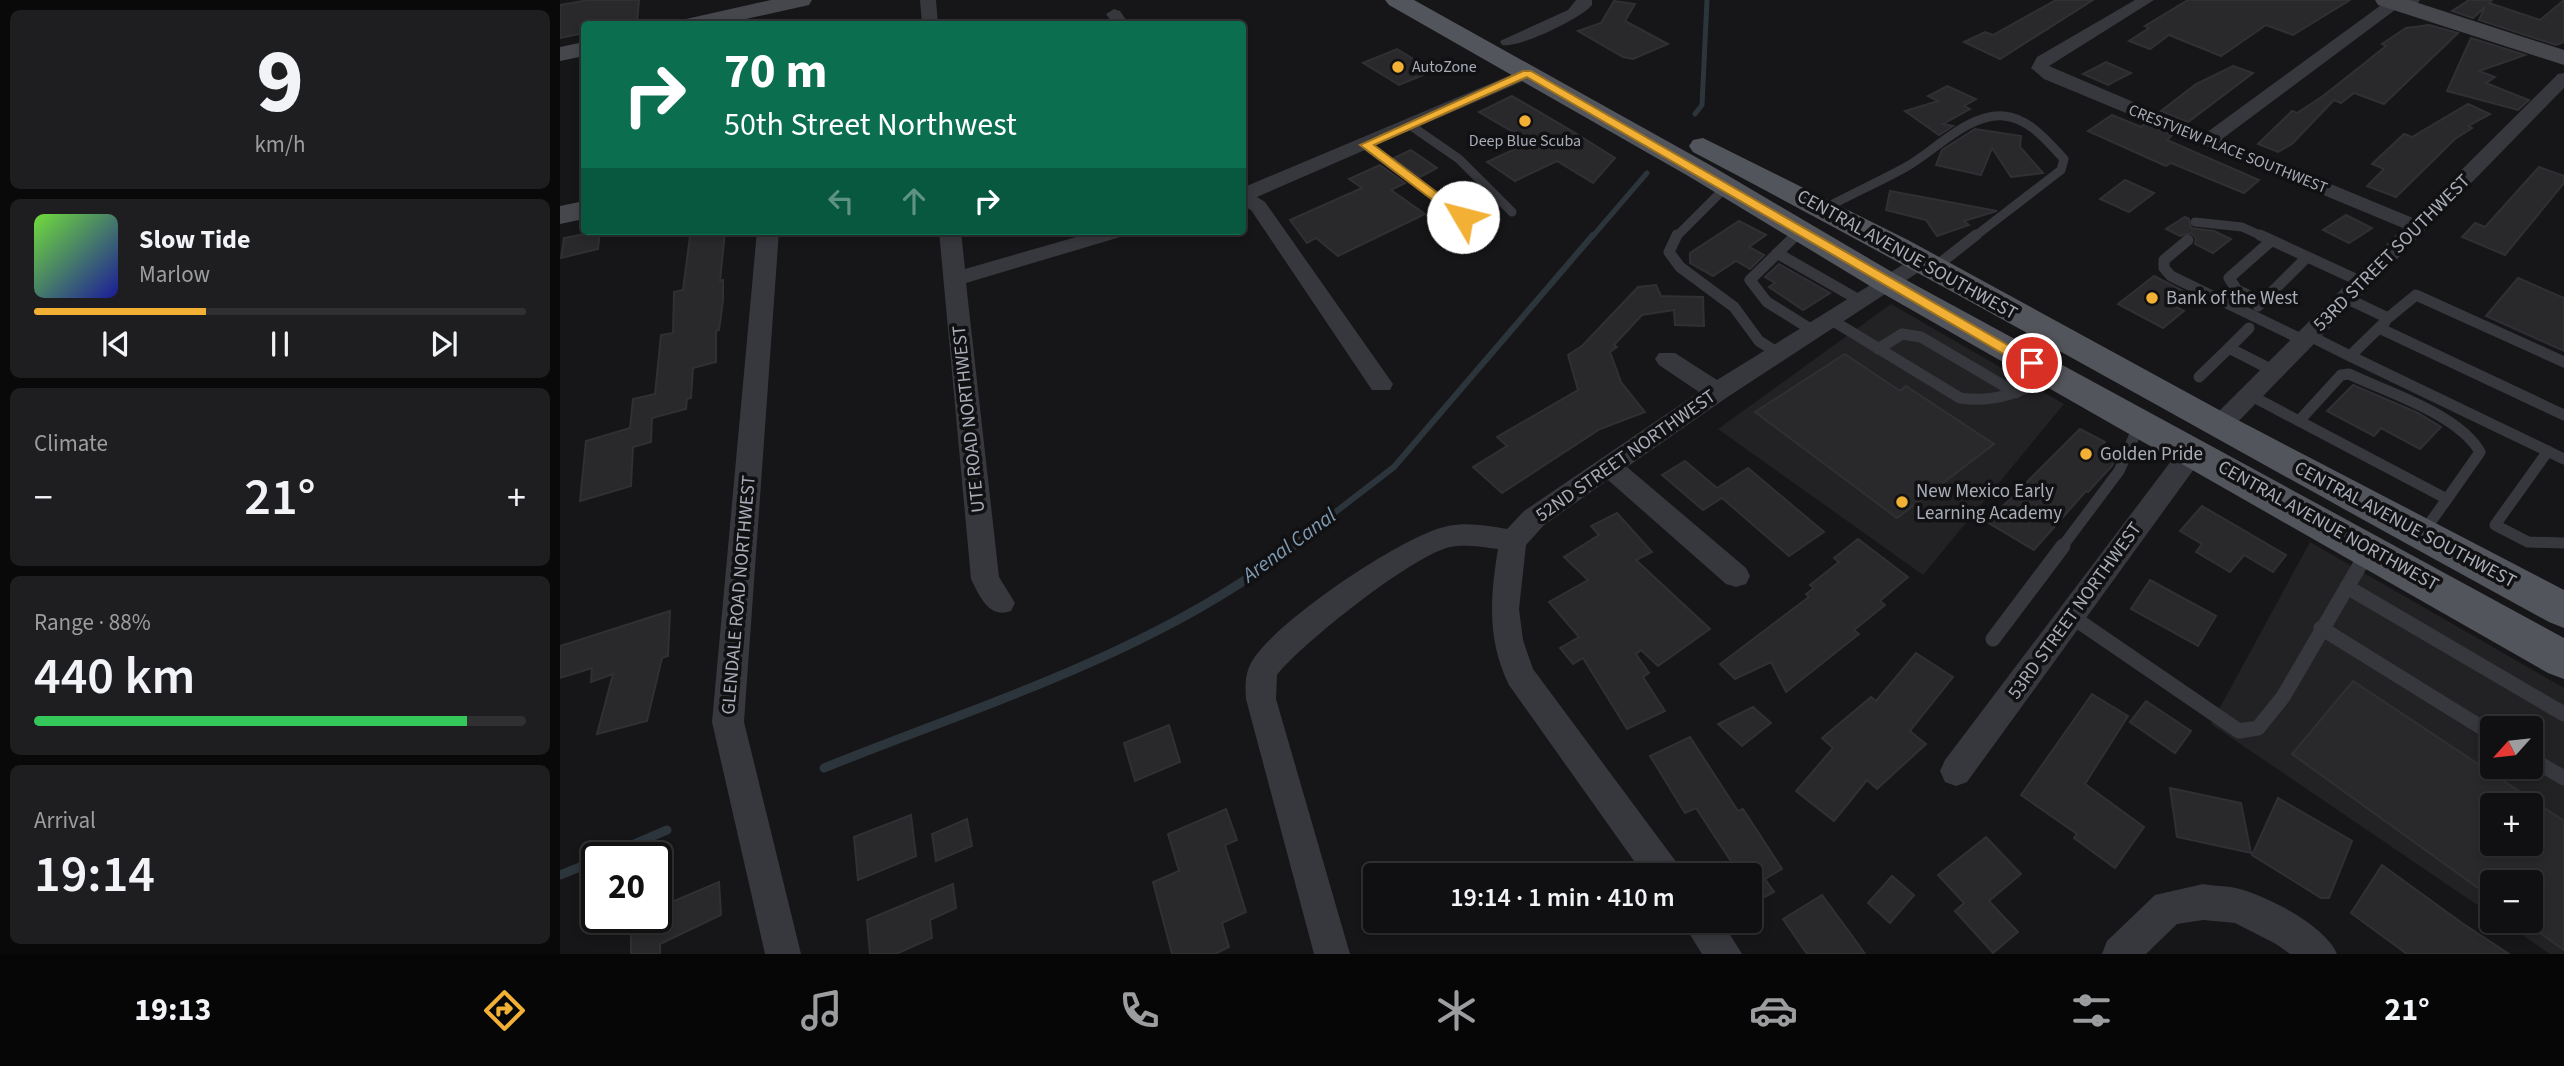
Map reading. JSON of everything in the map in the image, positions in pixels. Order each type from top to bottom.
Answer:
[{"type":"main road","name":"CENTRAL AVENUE NORTHWEST","points":[[1397,0],[1527,73],[1646,129],[1718,172],[1813,220],[1873,291],[2050,374],[2140,422],[2206,438],[2369,549],[2564,660]]},
{"type":"main road","points":[[1435,0],[1508,41],[1646,129]]},
{"type":"main road","name":"CENTRAL AVENUE SOUTHWEST","points":[[1813,220],[1927,265],[2206,438],[2422,534],[2564,610]]},
{"type":"street","points":[[928,0],[930,21]]},
{"type":"street","points":[[1508,41],[1574,13],[1584,5],[1584,0]]},
{"type":"street","points":[[2040,68],[2043,61],[2146,0]]},
{"type":"street","points":[[707,21],[797,1]]},
{"type":"street","points":[[790,21],[797,1]]},
{"type":"street","points":[[2208,140],[2397,1],[2564,58]]},
{"type":"street","points":[[560,54],[581,50]]},
{"type":"street","name":"CRESTVIEW PLACE SOUTHWEST","points":[[2040,68],[2050,75],[2418,227]]},
{"type":"street","points":[[1246,193],[1365,145],[1527,73]]},
{"type":"street","name":"53RD STREET SOUTHWEST","points":[[2206,438],[2364,283],[2564,78]]},
{"type":"street","points":[[1246,198],[1258,206],[1381,384]]},
{"type":"street","points":[[560,215],[581,211]]},
{"type":"street","name":"GLENDALE ROAD NORTHWEST","points":[[768,235],[728,722],[760,847],[783,954]]},
{"type":"street","name":"UTE ROAD NORTHWEST","points":[[950,235],[985,579],[1001,603]]},
{"type":"street","points":[[955,279],[1106,235]]},
{"type":"street","name":"52ND STREET NORTHWEST","points":[[1513,541],[1534,518],[1611,468],[1717,393],[1873,291],[1927,265]]},
{"type":"street","points":[[1667,359],[1717,393]]},
{"type":"street","name":"53RD STREET NORTHWEST","points":[[1956,771],[2206,438]]},
{"type":"street","points":[[1611,468],[1735,576]]},
{"type":"street","points":[[1332,954],[1261,699],[1262,670],[1281,645],[1306,625],[1438,539],[1465,534],[1513,541],[1504,603],[1506,643],[1520,676],[1545,714],[1656,863]]},
{"type":"street","points":[[2120,954],[2168,908],[2203,902],[2237,906],[2289,931],[2319,954]]},
{"type":"street","points":[[1709,933],[1724,954]]},
{"type":"lane","points":[[1927,265],[2061,170],[2064,159],[2031,124],[2007,115],[1987,115],[1913,163],[1813,220],[1750,280],[1753,289],[1821,325],[1878,348],[1960,398],[1980,403],[2016,393],[2050,374]]},
{"type":"lane","points":[[1410,125],[1459,159],[1512,212]]},
{"type":"lane","points":[[1365,145],[1463,217]]},
{"type":"lane","points":[[1718,172],[1679,231],[1669,252],[1680,267],[1734,307],[1759,341],[1778,353]]},
{"type":"lane","points":[[2206,225],[2242,227],[2364,283]]},
{"type":"lane","points":[[2263,302],[2237,289],[2229,278],[2271,241]]},
{"type":"lane","points":[[2186,242],[2164,260],[2164,268],[2171,276],[2250,314],[2350,356],[2564,459]]},
{"type":"lane","points":[[1777,253],[1873,291]]},
{"type":"lane","points":[[2250,314],[2308,257]]},
{"type":"lane","points":[[2350,356],[2388,318],[2416,295],[2564,362]]},
{"type":"lane","points":[[2348,299],[2388,318]]},
{"type":"lane","points":[[2199,377],[2249,328]]},
{"type":"lane","points":[[2379,328],[2564,415]]},
{"type":"lane","points":[[1878,348],[1902,334],[1921,337],[2016,393]]},
{"type":"lane","points":[[2229,348],[2274,371]]},
{"type":"lane","points":[[2299,421],[2341,375],[2349,374],[2455,424],[2471,436],[2480,452],[2422,534]]},
{"type":"lane","points":[[2250,395],[2448,499]]},
{"type":"lane","points":[[1993,639],[2119,471],[2140,422]]},
{"type":"lane","points":[[2548,451],[2495,525],[2528,542],[2564,543]]},
{"type":"lane","points":[[2071,616],[2239,731],[2258,728],[2283,697],[2369,549]]},
{"type":"lane","points":[[2347,587],[2564,713]]},
{"type":"lane","points":[[2321,628],[2480,727]]},
{"type":"lane","points":[[2543,766],[2564,778]]},
{"type":"shaded area","name":"New Mexico Early Learning Academy","points":[[1891,304],[2064,404],[1923,575],[1718,429]]},
{"type":"shaded area","points":[[2310,542],[2564,688],[2564,954],[2550,954],[2519,933],[2543,933],[2543,870],[2480,870],[2480,907],[2211,724]]},
{"type":"building","points":[[589,0],[639,0],[637,21],[581,21],[581,34],[560,38],[560,5]]},
{"type":"building","points":[[2056,0],[2093,0],[2000,59],[1964,42],[1985,32],[1993,35]]},
{"type":"building","points":[[2188,0],[2350,0],[2293,35],[2266,25],[2221,56],[2169,35],[2150,49],[2129,41],[2149,28],[2145,26]]},
{"type":"building","points":[[2469,0],[2492,0],[2489,3],[2540,20],[2564,0],[2564,42],[2556,45],[2479,20],[2485,7],[2473,18],[2452,11]]},
{"type":"building","points":[[1614,1],[1635,4],[1625,21],[1668,44],[1633,59],[1623,57],[1578,31],[1601,23]]},
{"type":"building","points":[[2429,25],[2458,33],[2384,104],[2354,93],[2341,103],[2334,100],[2292,144],[2278,152],[2258,144],[2292,111],[2297,113],[2323,96],[2386,46],[2382,44],[2406,28]]},
{"type":"building","points":[[2471,38],[2525,55],[2479,71],[2495,77],[2486,83],[2529,100],[2518,110],[2447,91]]},
{"type":"building","name":"AutoZone","points":[[1397,49],[1433,71],[1399,85],[1363,63]]},
{"type":"building","points":[[2106,62],[2131,73],[2108,85],[2083,74]]},
{"type":"building","points":[[2233,66],[2253,73],[2188,122],[2161,111],[2196,84]]},
{"type":"building","points":[[1947,86],[1976,99],[1964,106],[1970,109],[1943,124],[1953,126],[1939,135],[1905,111],[1938,101],[1928,96]]},
{"type":"building","points":[[1512,96],[1615,158],[1593,183],[1557,161],[1515,181],[1487,162],[1530,142],[1479,112]]},
{"type":"building","points":[[2468,104],[2490,114],[2468,126],[2472,128],[2455,139],[2396,197],[2367,186],[2384,169],[2372,164],[2404,134],[2412,137]]},
{"type":"building","points":[[2112,115],[2141,127],[2145,124],[2172,135],[2167,140],[2259,180],[2244,193],[2171,163],[2166,166],[2088,131]]},
{"type":"building","points":[[1975,129],[2021,136],[2020,147],[2043,173],[2011,177],[1992,148],[1981,175],[1936,165],[1942,150]]},
{"type":"building","points":[[1411,150],[1437,168],[1420,177],[1394,158]]},
{"type":"building","points":[[1380,165],[1405,183],[1391,190],[1425,214],[1338,256],[1316,238],[1307,243],[1290,220],[1362,188],[1349,179]]},
{"type":"building","points":[[2539,167],[2564,176],[2564,183],[2505,255],[2462,237],[2475,223],[2485,227]]},
{"type":"building","points":[[2125,180],[2154,193],[2129,212],[2100,199]]},
{"type":"building","points":[[1890,191],[1997,211],[1964,221],[1969,225],[1937,236],[1926,220],[1886,210]]},
{"type":"building","points":[[2346,215],[2372,228],[2349,243],[2323,230]]},
{"type":"building","points":[[2185,217],[2189,219],[2191,228],[2214,231],[2231,239],[2213,253],[2195,244],[2196,238],[2191,233],[2180,236],[2166,229]]},
{"type":"building","points":[[1739,221],[1766,235],[1749,247],[1764,255],[1750,269],[1736,261],[1713,276],[1690,263],[1690,253]]},
{"type":"building","points":[[600,235],[598,249],[561,258],[564,238]]},
{"type":"building","points":[[725,235],[720,281],[723,280],[723,300],[719,330],[716,331],[716,362],[693,368],[691,398],[687,399],[686,409],[652,418],[651,442],[633,447],[631,486],[580,501],[586,441],[630,428],[633,399],[655,394],[661,335],[673,333],[674,292],[683,290],[690,236]]},
{"type":"building","points":[[1779,264],[1830,293],[1803,310],[1769,287],[1775,283],[1765,277]]},
{"type":"building","name":"Bank of the West","points":[[2154,276],[2185,292],[2171,304],[2184,311],[2163,328],[2118,304]]},
{"type":"building","points":[[2518,278],[2564,298],[2564,351],[2486,316]]},
{"type":"building","points":[[1656,285],[1661,296],[1703,297],[1704,326],[1675,325],[1674,310],[1642,315],[1614,345],[1617,347],[1610,352],[1621,382],[1645,412],[1600,429],[1502,493],[1473,467],[1507,446],[1497,437],[1578,390],[1568,355],[1582,346],[1638,287]]},
{"type":"building","points":[[1845,354],[1900,391],[1906,386],[1994,444],[1897,518],[1755,412]]},
{"type":"building","points":[[2353,385],[2418,413],[2441,427],[2420,449],[2381,428],[2374,436],[2327,411]]},
{"type":"building","points":[[2080,429],[2105,442],[2101,446],[2117,455],[2112,466],[2034,550],[1987,522]]},
{"type":"building","points":[[1685,461],[1717,488],[1748,468],[1824,532],[1789,556],[1722,498],[1703,510],[1662,475]]},
{"type":"building","points":[[2202,506],[2286,555],[2273,572],[2244,555],[2230,572],[2196,552],[2202,544],[2180,531]]},
{"type":"building","points":[[1617,513],[1652,552],[1636,560],[1710,629],[1658,666],[1641,650],[1636,654],[1649,673],[1643,677],[1665,711],[1627,729],[1583,658],[1573,664],[1560,648],[1579,637],[1549,602],[1588,580],[1564,557],[1599,535],[1591,526]]},
{"type":"building","points":[[1858,539],[1908,577],[1880,601],[1885,605],[1854,630],[1859,634],[1786,692],[1771,662],[1735,679],[1720,664],[1809,597],[1806,594],[1814,588],[1810,585],[1839,562],[1834,558]]},
{"type":"building","points":[[2150,580],[2216,616],[2198,646],[2131,609]]},
{"type":"building","points":[[670,611],[668,656],[662,658],[647,721],[597,734],[613,674],[591,682],[592,668],[560,678],[560,646]]},
{"type":"building","points":[[1916,653],[1953,677],[1910,731],[1926,744],[1877,789],[1867,780],[1834,821],[1796,791],[1833,748],[1822,738],[1871,697],[1876,701]]},
{"type":"building","points":[[2353,681],[2480,765],[2480,779],[2501,779],[2522,793],[2480,793],[2480,856],[2543,856],[2543,807],[2564,821],[2564,950],[2540,933],[2543,933],[2543,870],[2480,870],[2480,889],[2292,754]]},
{"type":"building","points":[[2092,694],[2128,716],[2085,784],[2144,827],[2115,868],[2074,838],[2077,834],[2021,795]]},
{"type":"building","points":[[2146,701],[2191,731],[2175,753],[2130,722]]},
{"type":"building","points":[[1753,707],[1771,723],[1742,746],[1718,724]]},
{"type":"building","points":[[1169,725],[1180,762],[1135,781],[1124,743]]},
{"type":"building","points":[[1690,737],[1738,811],[1743,809],[1782,869],[1765,879],[1774,892],[1762,898],[1762,863],[1732,863],[1696,808],[1685,813],[1650,756]]},
{"type":"building","points":[[2170,788],[2241,803],[2251,853],[2177,837]]},
{"type":"building","points":[[2278,798],[2352,841],[2329,898],[2321,898],[2252,855]]},
{"type":"building","points":[[1226,809],[1237,840],[1225,845],[1246,912],[1222,923],[1229,947],[1215,954],[1172,954],[1153,882],[1179,871],[1168,834]]},
{"type":"building","points":[[911,815],[916,856],[858,880],[854,837]]},
{"type":"building","points":[[967,819],[972,846],[936,861],[932,834]]},
{"type":"building","points":[[1986,837],[2021,874],[1989,901],[2018,932],[1993,953],[1955,911],[1964,903],[1938,875]]},
{"type":"building","points":[[2382,865],[2509,954],[2407,954],[2351,913]]},
{"type":"building","points":[[1892,876],[1914,895],[1890,923],[1868,903]]},
{"type":"building","points":[[719,882],[721,915],[660,944],[660,954],[631,954],[631,933],[672,933],[672,902]]},
{"type":"building","points":[[953,884],[956,908],[930,920],[932,938],[896,954],[870,954],[867,920]]},
{"type":"building","points":[[1822,895],[1865,954],[1807,954],[1783,919]]},
{"type":"waterway","points":[[1695,114],[1702,105],[1707,0]]},
{"type":"waterway","name":"Arenal Canal","points":[[1592,237],[1647,173]]},
{"type":"waterway","name":"Arenal Canal","points":[[1290,547],[1394,467],[1593,235]]},
{"type":"waterway","name":"Arenal Canal","points":[[824,768],[1006,698],[1126,646],[1240,583],[1293,546]]},
{"type":"waterway","name":"Arenal Canal","points":[[639,842],[667,830]]},
{"type":"waterway","name":"Arenal Canal","points":[[560,875],[581,866]]},
{"type":"place","name":"AutoZone","points":[[1398,67]]},
{"type":"place","name":"Deep Blue Scuba","points":[[1525,121]]},
{"type":"place","name":"Bank of the West","points":[[2152,298]]},
{"type":"place","name":"Golden Pride","points":[[2086,454]]},
{"type":"place","name":"New Mexico Early Learning Academy","points":[[1902,502]]},
{"type":"route","points":[[1463,217],[1365,145],[1527,73],[1700,171],[1886,282],[2032,363]]}]
